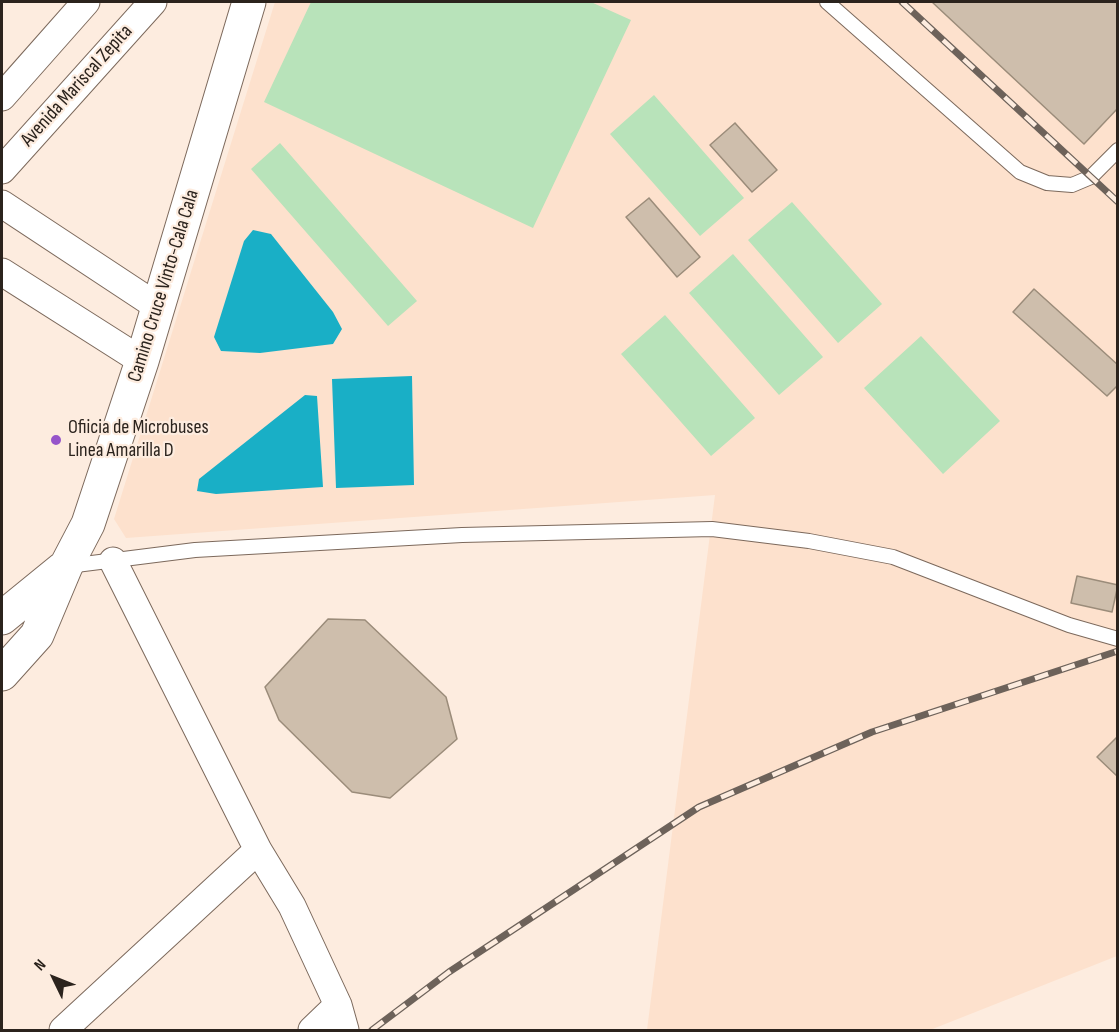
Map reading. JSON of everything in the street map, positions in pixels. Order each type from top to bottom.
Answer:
[{"type":"main road","name":"Camino Cruce Vinto-Cala Cala","points":[[2,674],[37,635],[66,566],[88,524],[142,361],[249,2]]},
{"type":"main road","name":"Camino Cruce Vinto-Cala Cala","points":[[2,618],[66,566]]},
{"type":"street","points":[[2,97],[86,2]]},
{"type":"street","name":"Avenida Mariscal Zepita","points":[[2,170],[153,2]]},
{"type":"street","points":[[2,204],[158,307]]},
{"type":"street","points":[[2,272],[142,361]]},
{"type":"street","points":[[113,561],[258,850],[292,906],[342,1018],[312,1030]]},
{"type":"street","points":[[63,1030],[258,850]]},
{"type":"lane","points":[[826,2],[1020,172],[1047,183],[1072,185],[1091,177],[1118,150]]},
{"type":"lane","points":[[66,566],[195,550],[462,535],[712,529],[808,541],[893,557],[1069,625],[1118,639]]},
{"type":"shaded area","points":[[275,2],[1117,2],[1117,956],[930,1030],[647,1030],[715,495],[126,538],[114,519]]},
{"type":"green space","points":[[311,2],[591,2],[631,20],[533,228],[264,102]]},
{"type":"green space","points":[[654,95],[744,198],[700,236],[610,134]]},
{"type":"green space","points":[[280,143],[417,301],[388,326],[251,169]]},
{"type":"green space","points":[[792,202],[882,304],[838,343],[748,240]]},
{"type":"green space","points":[[733,254],[823,357],[779,395],[689,293]]},
{"type":"green space","points":[[665,315],[755,418],[711,456],[621,354]]},
{"type":"green space","points":[[921,336],[1000,421],[943,474],[864,388]]},
{"type":"water","points":[[253,230],[271,234],[333,312],[342,329],[333,344],[260,353],[221,351],[214,337],[244,241]]},
{"type":"water","points":[[412,376],[414,485],[336,488],[332,379]]},
{"type":"water","points":[[305,395],[317,396],[323,487],[216,494],[197,491],[199,479]]},
{"type":"building","points":[[932,2],[1118,2],[1118,108],[1084,144]]},
{"type":"building","points":[[735,123],[777,170],[752,192],[710,145]]},
{"type":"building","points":[[649,198],[700,257],[677,277],[626,217]]},
{"type":"building","points":[[1034,289],[1118,365],[1118,385],[1107,396],[1013,312]]},
{"type":"building","points":[[1077,576],[1118,585],[1112,612],[1071,603]]},
{"type":"building","points":[[328,619],[365,620],[446,697],[457,739],[390,798],[352,792],[279,720],[265,687]]},
{"type":"building","points":[[1118,736],[1118,777],[1097,757]]},
{"type":"railway","points":[[902,2],[1118,202]]},
{"type":"railway","points":[[372,1030],[449,972],[699,807],[872,732],[1118,651]]},
{"type":"place","name":"Ofiicia de Microbuses Linea Amarilla D","points":[[56,440]]}]
